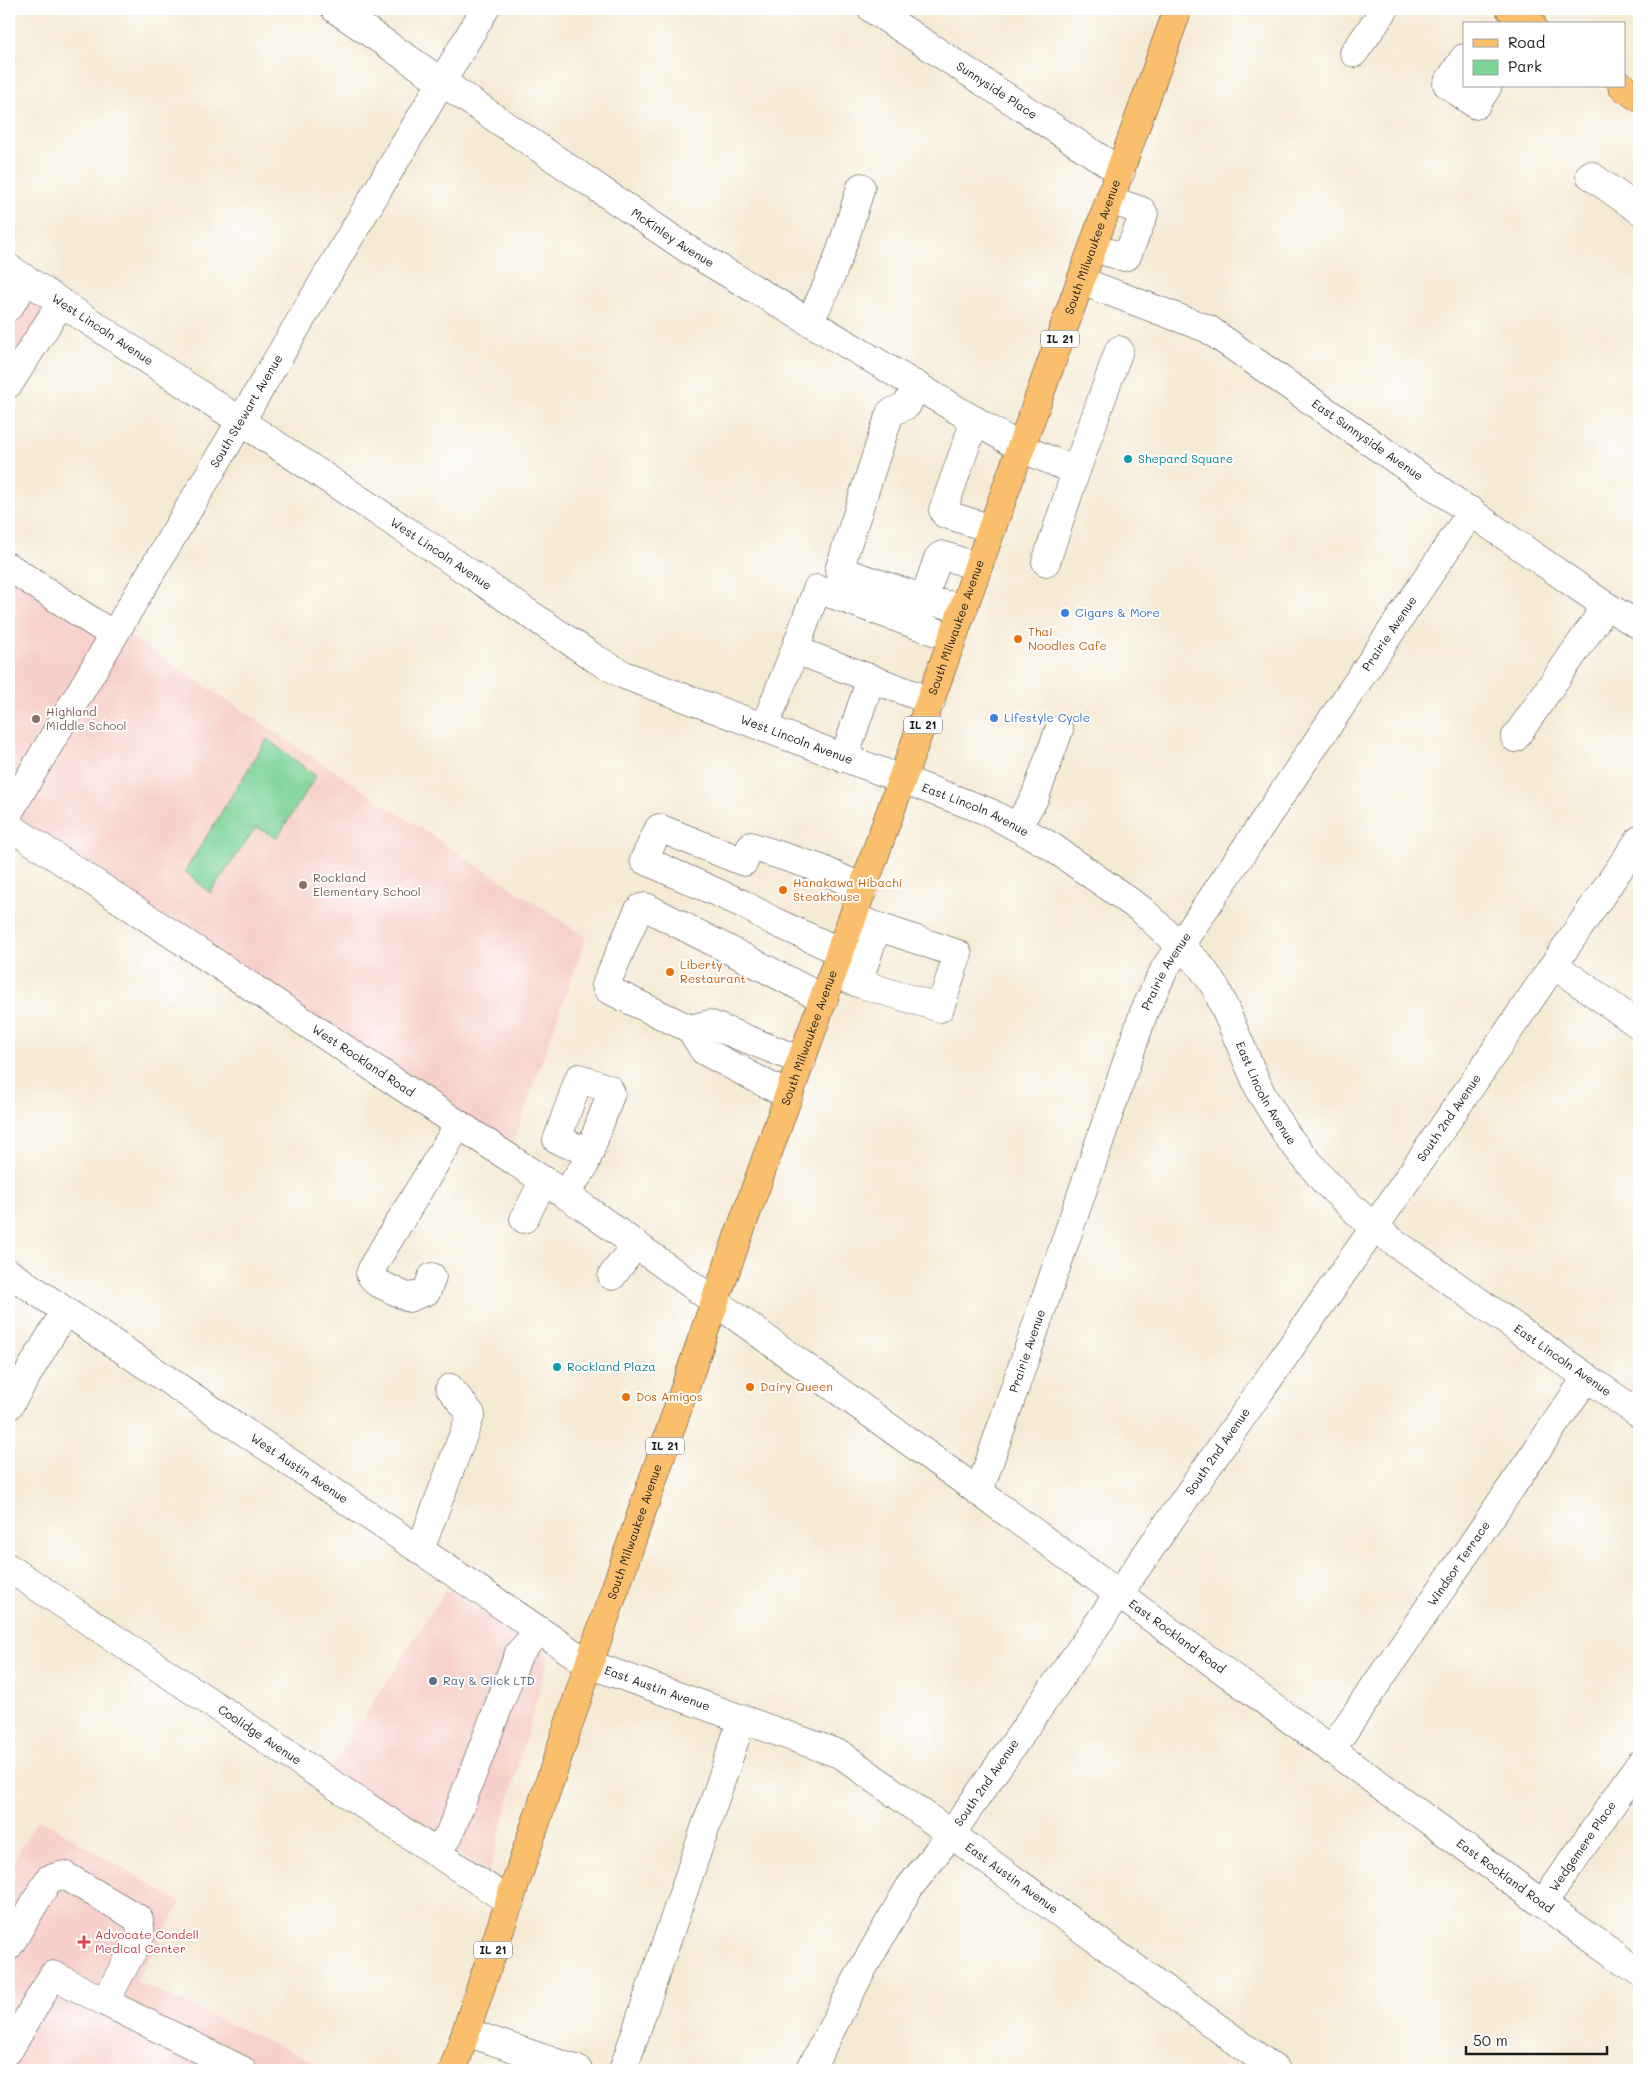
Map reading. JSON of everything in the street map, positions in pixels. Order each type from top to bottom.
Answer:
[{"type":"main road","name":"South Milwaukee Avenue","points":[[453,2070],[589,1664],[715,1301],[802,1061],[865,923],[864,889],[1178,9]]},
{"type":"main road","points":[[1625,88],[1639,98]]},
{"type":"street","name":"McKinley Avenue","points":[[335,9],[689,250],[1021,448],[1076,471]]},
{"type":"street","name":"South Stewart Avenue","points":[[9,812],[485,9]]},
{"type":"street","name":"Sunnyside Place","points":[[872,9],[1121,172]]},
{"type":"street","points":[[1354,53],[1385,9]]},
{"type":"street","points":[[1463,60],[1447,84],[1476,105],[1487,88]]},
{"type":"street","points":[[1590,175],[1639,210]]},
{"type":"street","points":[[808,321],[820,301],[832,273],[861,187]]},
{"type":"street","points":[[1093,248],[1124,257],[1128,256],[1144,214],[1142,211],[1110,200]]},
{"type":"street","points":[[9,307],[18,274]]},
{"type":"street","name":"West Lincoln Avenue","points":[[18,274],[603,663],[624,675],[903,780]]},
{"type":"street","name":"East Sunnyside Avenue","points":[[1081,281],[1208,329],[1604,604],[1639,625]]},
{"type":"street","points":[[9,384],[61,303]]},
{"type":"street","points":[[1046,562],[1119,350]]},
{"type":"street","points":[[916,385],[908,405],[890,413],[839,567],[840,571],[924,598],[964,608]]},
{"type":"street","points":[[975,420],[943,510],[945,514],[992,529]]},
{"type":"street","name":"Prairie Avenue","points":[[979,1492],[1144,1012],[1165,968],[1472,511]]},
{"type":"street","points":[[924,598],[938,558],[942,555],[978,567]]},
{"type":"street","points":[[9,567],[114,635]]},
{"type":"street","points":[[764,728],[817,589],[953,638]]},
{"type":"street","points":[[1515,738],[1596,621],[1604,604]]},
{"type":"street","points":[[795,650],[931,701]]},
{"type":"street","points":[[844,758],[871,678]]},
{"type":"street","points":[[1017,827],[1034,797],[1059,730]]},
{"type":"street","name":"East Lincoln Avenue","points":[[903,780],[989,812],[1017,827],[1049,845],[1142,910],[1200,965],[1216,988],[1261,1093],[1288,1137],[1325,1182],[1374,1228],[1639,1414]]},
{"type":"street","name":"West Rockland Road","points":[[9,826],[554,1187],[715,1301]]},
{"type":"street","points":[[839,977],[773,921],[743,904],[644,860],[659,828],[744,862],[751,846],[820,868],[864,889]]},
{"type":"street","name":"South 2nd Avenue","points":[[810,2070],[863,1968],[909,1888],[951,1834],[1374,1228],[1639,840]]},
{"type":"street","points":[[789,1096],[704,1051],[690,1029],[609,990],[606,986],[641,908],[646,907],[839,977],[938,1008],[942,1006],[958,954],[865,923]]},
{"type":"street","points":[[1554,965],[1639,1025]]},
{"type":"street","points":[[690,1029],[709,1024],[802,1061]]},
{"type":"street","points":[[524,1219],[554,1187],[584,1167],[590,1152],[611,1092],[609,1089],[579,1078],[557,1137],[559,1142],[590,1152]]},
{"type":"street","points":[[432,1277],[426,1291],[409,1298],[376,1282],[370,1274],[374,1264],[459,1124]]},
{"type":"street","points":[[612,1276],[636,1244]]},
{"type":"street","name":"West Austin Avenue","points":[[9,1273],[589,1664]]},
{"type":"street","name":"East Rockland Road","points":[[715,1301],[1639,1972]]},
{"type":"street","points":[[9,1406],[65,1311]]},
{"type":"street","name":"Windsor Terrace","points":[[1331,1750],[1587,1377]]},
{"type":"street","points":[[420,1550],[471,1414],[450,1388]]},
{"type":"street","name":"Coolidge Avenue","points":[[9,1568],[510,1902]]},
{"type":"street","points":[[435,1852],[449,1835],[519,1653],[539,1631]]},
{"type":"street","name":"East Austin Avenue","points":[[589,1664],[842,1754],[1276,2070]]},
{"type":"street","points":[[623,2070],[742,1719]]},
{"type":"street","name":"Wedgemere Place","points":[[1543,1904],[1639,1765]]},
{"type":"street","points":[[9,1946],[49,1879],[64,1875],[138,1919],[140,1935],[105,2002]]},
{"type":"street","points":[[9,2050],[53,1975],[242,2070]]},
{"type":"street","points":[[466,2032],[578,2070]]},
{"type":"shaded area","points":[[9,268],[61,303],[9,380]]},
{"type":"shaded area","name":"Rockland Elementary School","points":[[9,557],[586,937],[508,1157],[9,826]]},
{"type":"shaded area","points":[[446,1590],[549,1655],[489,1873],[329,1771]]},
{"type":"shaded area","name":"Advocate Condell Medical Center","points":[[38,1818],[181,1903],[136,1981],[331,2070],[9,2070],[9,1869]]},
{"type":"green space","points":[[267,739],[316,776],[277,838],[256,827],[210,893],[185,871]]},
{"type":"place","name":"Shepard Square","points":[[1128,459]]},
{"type":"place","name":"Cigars & More","points":[[1065,613]]},
{"type":"place","name":"Thai Noodles Cafe","points":[[1018,639]]},
{"type":"place","name":"Lifestyle Cycle","points":[[994,718]]},
{"type":"place","name":"Highland Middle School","points":[[36,719]]},
{"type":"place","name":"Rockland Elementary School","points":[[303,885]]},
{"type":"place","name":"Hanakawa Hibachi Steakhouse","points":[[783,890]]},
{"type":"place","name":"Liberty Restaurant","points":[[670,972]]},
{"type":"place","name":"Rockland Plaza","points":[[557,1367]]},
{"type":"place","name":"Dairy Queen","points":[[750,1387]]},
{"type":"place","name":"Dos Amigos","points":[[626,1397]]},
{"type":"place","name":"Ray & Glick LTD","points":[[433,1681]]},
{"type":"place","name":"Advocate Condell Medical Center","points":[[84,1942]]}]
